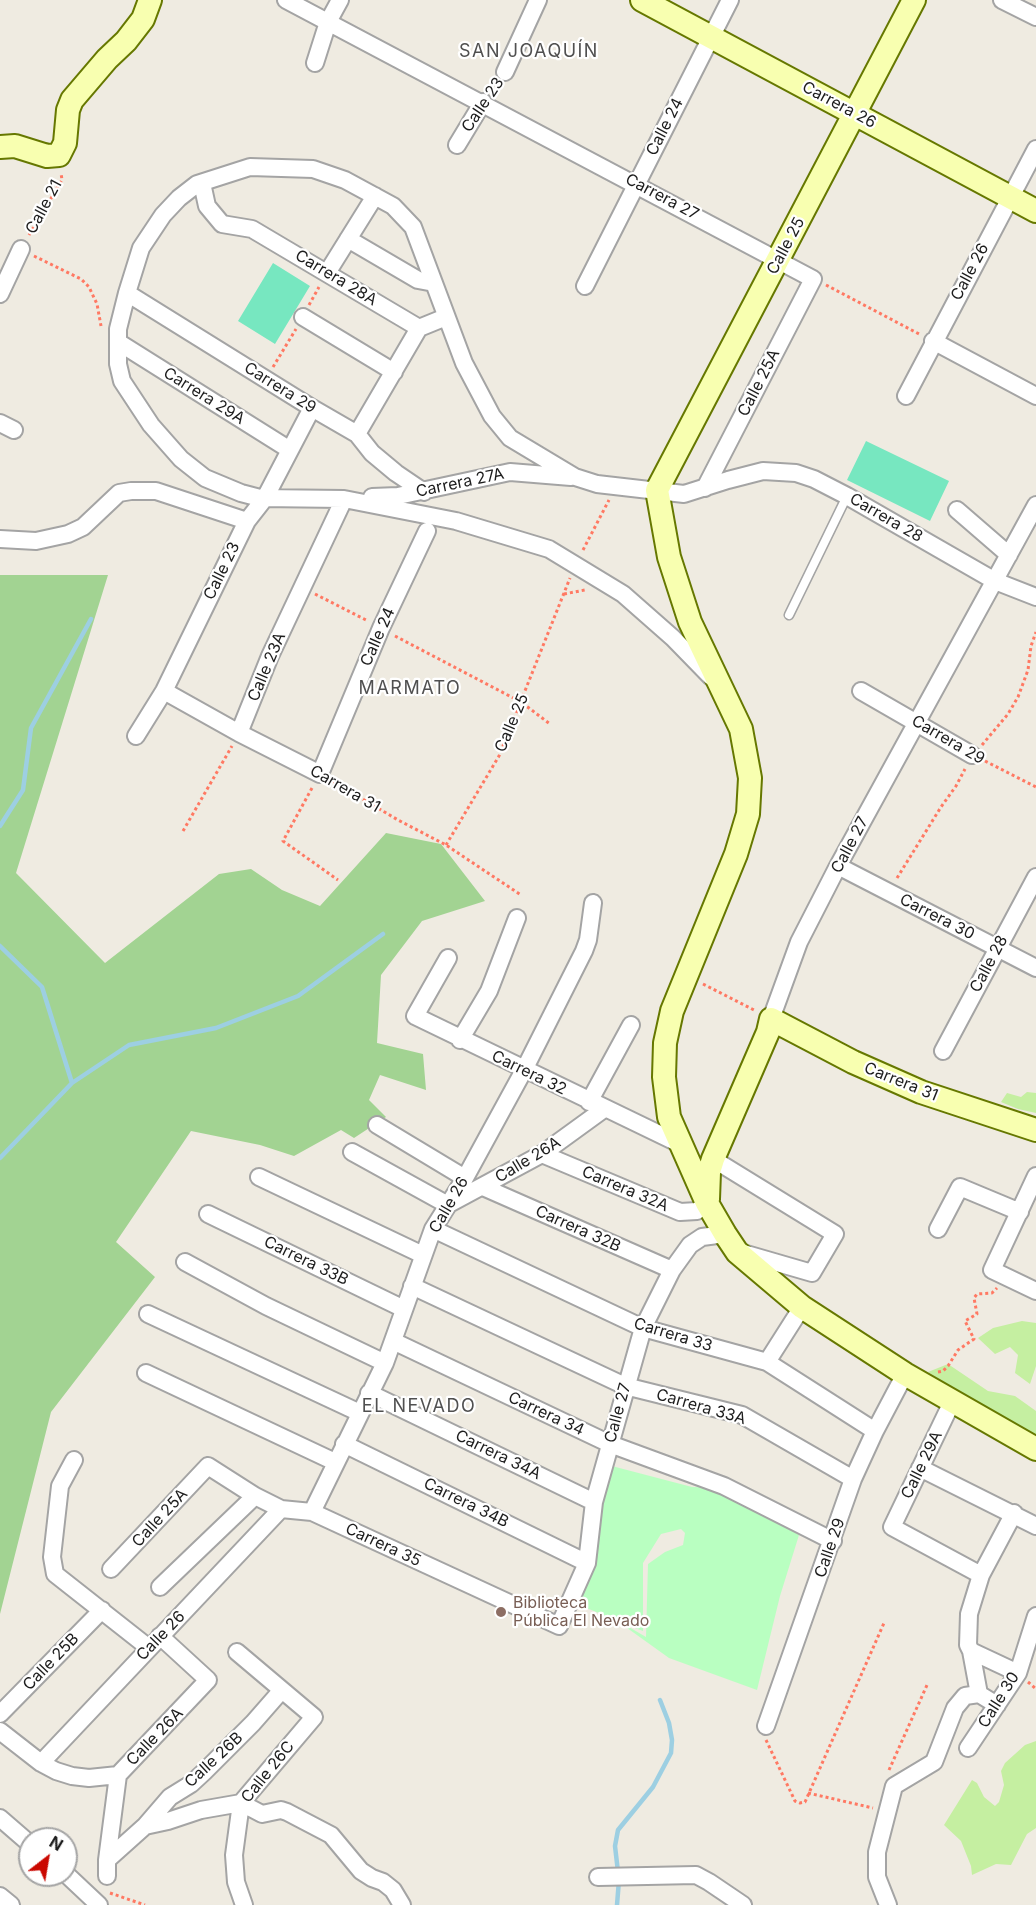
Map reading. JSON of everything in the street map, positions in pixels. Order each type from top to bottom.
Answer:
[{"type":"main road","name":"Calle 21","points":[[59,155],[65,143],[68,110],[72,100],[107,59],[126,42],[143,20],[150,0]]},
{"type":"main road","name":"Carrera 26","points":[[642,0],[1036,211]]},
{"type":"main road","name":"Calle 25","points":[[657,490],[915,0]]},
{"type":"main road","points":[[0,147],[15,146],[47,156],[59,155]]},
{"type":"main road","points":[[657,490],[669,557],[686,611],[718,684],[741,729],[750,778],[748,814],[736,854],[672,1011],[665,1043],[664,1077],[669,1117],[707,1203],[731,1243],[802,1307],[905,1374],[1036,1449]]},
{"type":"main road","name":"Carrera 31","points":[[771,1019],[853,1062],[921,1092],[1036,1130]]},
{"type":"main road","name":"Calle 27","points":[[707,1203],[709,1172],[713,1159],[768,1032],[771,1019]]},
{"type":"street","name":"Carrera 27","points":[[286,0],[483,102],[813,279]]},
{"type":"street","points":[[315,63],[328,22],[340,0]]},
{"type":"street","name":"Calle 23","points":[[505,72],[538,0]]},
{"type":"street","name":"Calle 24","points":[[585,286],[730,0]]},
{"type":"street","points":[[1002,0],[1036,17]]},
{"type":"street","name":"Calle 23","points":[[457,145],[483,102]]},
{"type":"street","name":"Calle 26","points":[[906,396],[1036,149]]},
{"type":"street","points":[[575,477],[510,438],[492,416],[464,363],[413,227],[393,206],[345,180],[313,169],[250,167],[202,183],[179,198],[162,215],[141,248],[118,329],[110,338],[122,381],[151,425],[181,459],[205,478],[241,493],[265,498],[344,499],[456,520],[549,549],[623,594],[673,638],[718,684]]},
{"type":"street","name":"Carrera 28A","points":[[202,183],[207,206],[222,224],[252,229],[419,328]]},
{"type":"street","points":[[327,273],[375,196]]},
{"type":"street","points":[[348,239],[418,280],[434,283]]},
{"type":"street","name":"Calle 21","points":[[0,294],[21,249]]},
{"type":"street","name":"Calle 25A","points":[[705,488],[813,279]]},
{"type":"street","name":"Carrera 29","points":[[128,293],[357,434],[372,453],[424,492]]},
{"type":"street","points":[[357,434],[419,328],[446,317]]},
{"type":"street","points":[[303,318],[394,372]]},
{"type":"street","name":"Carrera 29A","points":[[110,338],[290,450]]},
{"type":"street","points":[[933,341],[1036,396]]},
{"type":"street","name":"Calle 23","points":[[136,736],[164,691],[247,521],[265,498],[312,408]]},
{"type":"street","name":"Carrera 28","points":[[575,477],[597,484],[657,490],[671,494],[684,494],[763,471],[779,471],[814,478],[995,581],[1036,597]]},
{"type":"street","name":"Carrera 27A","points":[[344,499],[424,492],[510,472],[575,477]]},
{"type":"street","points":[[0,539],[36,541],[68,534],[83,527],[119,493],[131,490],[156,491],[247,521]]},
{"type":"street","name":"Calle 23A","points":[[239,733],[270,656],[344,499]]},
{"type":"street","name":"Calle 27","points":[[771,1019],[799,942],[838,866],[1036,506]]},
{"type":"street","points":[[957,510],[1009,555]]},
{"type":"street","name":"Calle 24","points":[[320,774],[381,628],[427,531]]},
{"type":"street","name":"Carrera 31","points":[[164,691],[239,733],[320,774]]},
{"type":"street","name":"Carrera 29","points":[[861,691],[972,755]]},
{"type":"street","name":"Carrera 30","points":[[838,866],[1036,968]]},
{"type":"street","name":"Calle 28","points":[[943,1051],[1036,877]]},
{"type":"street","name":"Calle 26","points":[[312,1512],[385,1363],[433,1229],[465,1178],[524,1070],[584,951],[588,940],[593,903]]},
{"type":"street","points":[[460,1040],[489,991],[516,918]]},
{"type":"street","name":"Carrera 32","points":[[448,958],[415,1016],[460,1040],[682,1146]]},
{"type":"street","points":[[596,1106],[631,1026]]},
{"type":"street","name":"Calle 26A","points":[[448,1205],[542,1154],[596,1106]]},
{"type":"street","points":[[644,1126],[669,1117]]},
{"type":"street","points":[[377,1125],[465,1178]]},
{"type":"street","points":[[352,1152],[448,1205]]},
{"type":"street","name":"Carrera 32A","points":[[542,1154],[680,1212],[697,1210],[707,1203]]},
{"type":"street","points":[[713,1159],[835,1234],[812,1274],[731,1243]]},
{"type":"street","points":[[1036,1176],[992,1270],[1036,1291]]},
{"type":"street","points":[[259,1177],[423,1255]]},
{"type":"street","name":"Carrera 32B","points":[[483,1187],[672,1270]]},
{"type":"street","points":[[938,1229],[960,1187],[1020,1212]]},
{"type":"street","name":"Carrera 33B","points":[[208,1214],[404,1309]]},
{"type":"street","name":"Carrera 33","points":[[433,1229],[643,1328],[768,1362],[875,1431]]},
{"type":"street","name":"Calle 27","points":[[560,1626],[587,1563],[594,1502],[643,1328],[672,1270],[696,1240],[702,1237],[731,1243]]},
{"type":"street","points":[[185,1262],[266,1306],[385,1363]]},
{"type":"street","name":"Carrera 33A","points":[[412,1286],[626,1386],[741,1415],[854,1479]]},
{"type":"street","points":[[768,1362],[802,1307]]},
{"type":"street","points":[[148,1314],[360,1413]]},
{"type":"street","name":"Carrera 34","points":[[393,1341],[610,1444],[724,1486],[833,1541]]},
{"type":"street","points":[[146,1373],[335,1462]]},
{"type":"street","name":"Calle 29","points":[[766,1726],[854,1479],[875,1431],[905,1374]]},
{"type":"street","name":"Carrera 34A","points":[[369,1393],[594,1502]]},
{"type":"street","name":"Calle 29A","points":[[952,1402],[892,1527],[981,1575]]},
{"type":"street","name":"Carrera 34B","points":[[344,1444],[587,1563]]},
{"type":"street","points":[[74,1460],[60,1486],[52,1557],[55,1574],[102,1610],[154,1642]]},
{"type":"street","name":"Calle 25A","points":[[111,1569],[208,1466]]},
{"type":"street","name":"Carrera 35","points":[[208,1466],[255,1496],[281,1509],[312,1512],[560,1626]]},
{"type":"street","points":[[920,1468],[1036,1526]]},
{"type":"street","points":[[160,1587],[255,1496]]},
{"type":"street","name":"Calle 26","points":[[41,1763],[281,1509]]},
{"type":"street","points":[[979,1694],[968,1645],[969,1614],[981,1575],[1014,1514]]},
{"type":"street","name":"Calle 25B","points":[[0,1714],[102,1610]]},
{"type":"street","name":"Calle 30","points":[[968,1748],[1018,1673],[1036,1616]]},
{"type":"street","name":"Calle 26A","points":[[105,1883],[118,1775],[208,1680],[154,1642]]},
{"type":"street","points":[[971,1651],[1018,1673]]},
{"type":"street","points":[[237,1652],[281,1691]]},
{"type":"street","name":"Calle 26C","points":[[244,1905],[236,1882],[234,1855],[241,1803],[314,1717],[281,1691]]},
{"type":"street","name":"Calle 26B","points":[[105,1883],[145,1826],[170,1797],[204,1773],[281,1691]]},
{"type":"street","points":[[888,1905],[877,1878],[877,1852],[894,1786],[934,1762],[955,1708],[965,1696],[979,1694],[997,1705]]},
{"type":"street","points":[[0,1731],[41,1763],[56,1771],[89,1778],[118,1775]]},
{"type":"street","points":[[145,1826],[201,1810],[241,1803],[262,1814],[281,1810],[331,1835],[361,1871],[393,1890],[402,1905]]},
{"type":"street","points":[[0,1818],[18,1834]]},
{"type":"street","points":[[597,1877],[696,1875],[743,1905]]},
{"type":"street","points":[[78,1877],[105,1883]]},
{"type":"street","points":[[0,1896],[12,1905]]},
{"type":"lane","points":[[789,615],[847,496]]},
{"type":"path","name":"Calle 21","points":[[21,249],[62,180],[59,155]]},
{"type":"path","points":[[21,249],[81,279],[89,287],[110,338]]},
{"type":"path","points":[[813,279],[933,341]]},
{"type":"path","points":[[575,565],[616,487]]},
{"type":"path","points":[[303,588],[521,702],[550,724]]},
{"type":"path","name":"Calle 25","points":[[446,845],[498,756],[564,594]]},
{"type":"path","points":[[183,831],[239,733]]},
{"type":"path","name":"Carrera 29","points":[[972,755],[1036,787]]},
{"type":"path","points":[[320,774],[283,841],[338,880]]},
{"type":"path","name":"Carrera 31","points":[[320,774],[446,845],[521,895]]},
{"type":"path","points":[[685,975],[771,1019]]},
{"type":"path","points":[[933,1372],[943,1371],[958,1350],[974,1339],[965,1321],[977,1314],[973,1303],[977,1294],[992,1293],[998,1286],[992,1270]]},
{"type":"path","points":[[766,1726],[765,1737],[795,1801],[805,1802],[884,1623]]},
{"type":"path","points":[[886,1778],[927,1685]]},
{"type":"path","points":[[808,1793],[873,1808]]},
{"type":"path","points":[[870,1818],[877,1798]]},
{"type":"path","points":[[105,1883],[145,1905]]},
{"type":"green space","points":[[273,263],[310,286],[275,344],[238,321]]},
{"type":"green space","points":[[866,441],[949,481],[930,521],[847,480]]},
{"type":"green space","points":[[0,575],[108,575],[16,873],[105,963],[219,874],[251,869],[282,890],[320,906],[386,833],[441,844],[485,901],[422,921],[381,975],[377,1043],[423,1054],[426,1090],[380,1075],[369,1100],[386,1117],[354,1138],[341,1130],[294,1156],[260,1145],[191,1131],[116,1242],[155,1277],[51,1412],[0,1614]]},
{"type":"green space","points":[[1027,1092],[1036,1093],[1036,1113],[1001,1102],[1007,1093],[1021,1097]]},
{"type":"green space","points":[[1022,1321],[1036,1323],[1036,1366],[1030,1384],[1015,1373],[1018,1355],[1010,1347],[995,1354],[978,1338],[993,1328]]},
{"type":"green space","points":[[948,1364],[988,1391],[1015,1396],[1036,1411],[1036,1438],[1022,1432],[928,1372]]},
{"type":"green space","points":[[608,1465],[692,1487],[728,1488],[755,1510],[799,1535],[780,1596],[757,1690],[669,1658],[616,1620],[574,1603]],"holes":[[[681,1529],[685,1533],[683,1545],[665,1552],[648,1564],[646,1637],[622,1623],[643,1631],[643,1563],[661,1534]]]},
{"type":"green space","points":[[1036,1741],[1036,1828],[1027,1834],[1011,1865],[996,1864],[972,1875],[971,1866],[961,1841],[944,1825],[972,1780],[977,1783],[984,1797],[995,1806],[999,1802],[1004,1785],[1001,1771],[1005,1763],[1025,1745]]},
{"type":"waterway","points":[[0,826],[23,790],[31,728],[91,619]]},
{"type":"waterway","points":[[72,1083],[129,1045],[216,1028],[298,996],[383,934]]},
{"type":"waterway","points":[[0,946],[42,987],[72,1083],[0,1158]]},
{"type":"waterway","points":[[618,1872],[615,1846],[618,1830],[653,1787],[671,1753],[672,1740],[669,1723],[660,1700]]},
{"type":"waterway","points":[[617,1905],[619,1880]]},
{"type":"place","name":"Biblioteca Pública El Nevado","points":[[501,1612]]},
{"type":"district","name":"SAN JOAQUÍN","points":[[529,52]]},
{"type":"district","name":"MARMATO","points":[[410,689]]},
{"type":"district","name":"EL NEVADO","points":[[419,1407]]}]
